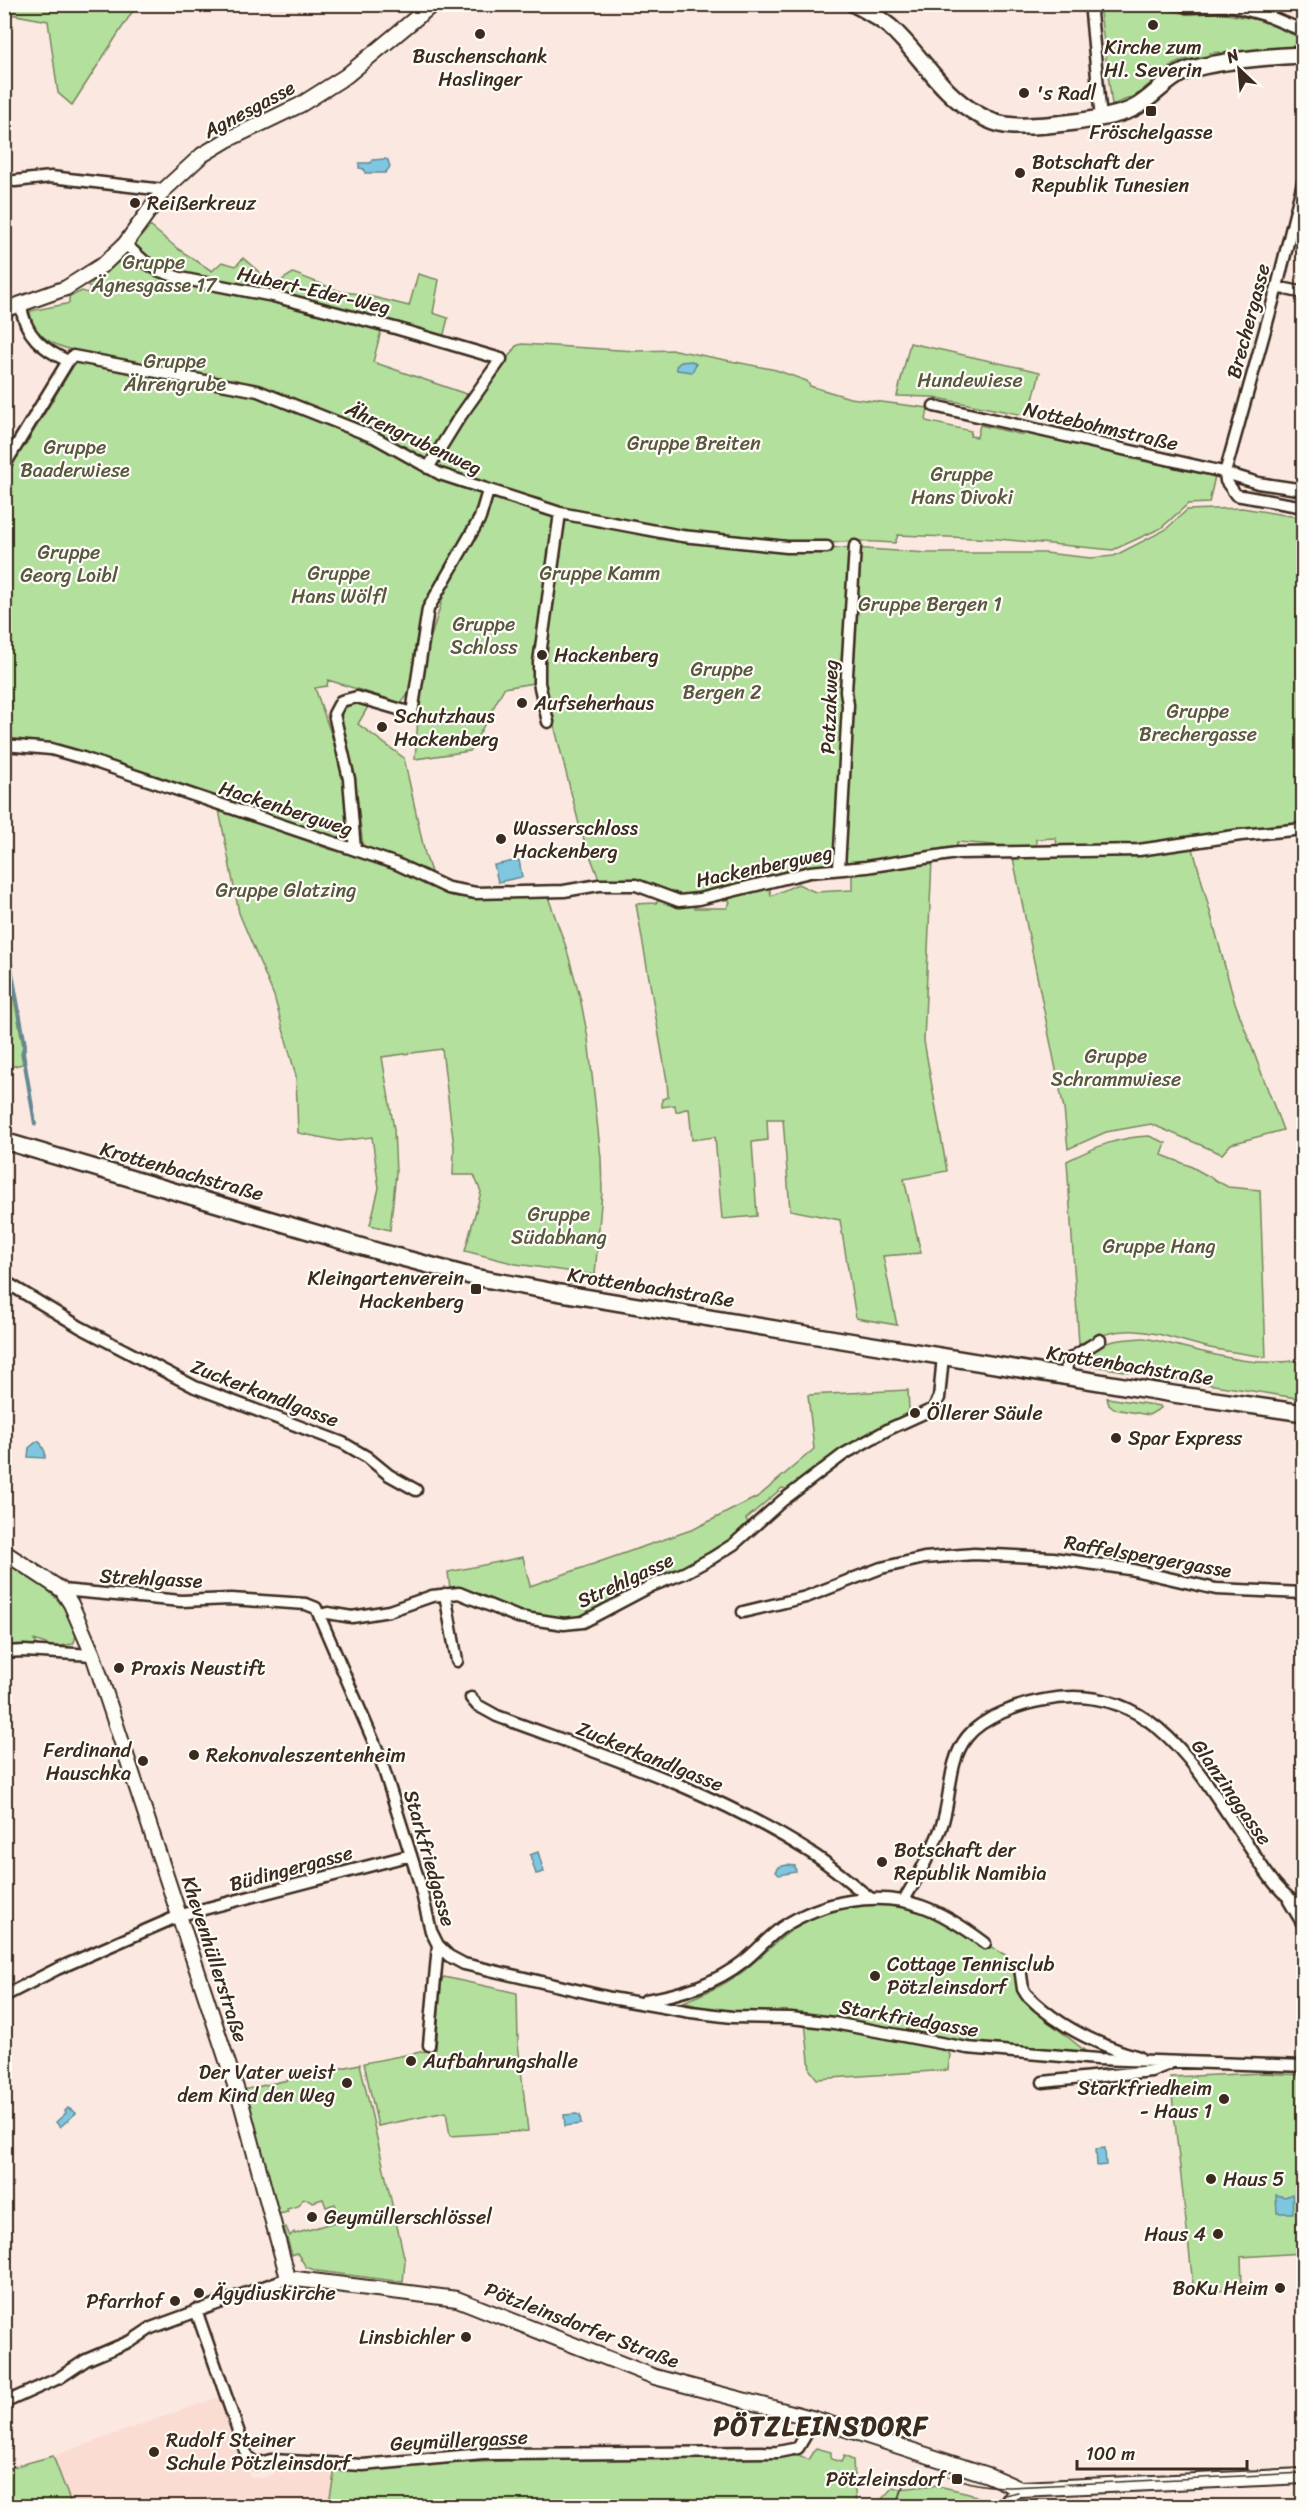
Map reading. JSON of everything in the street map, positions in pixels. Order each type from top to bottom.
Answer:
[{"type":"main road","points":[[854,4],[889,26],[936,82],[957,101],[981,117],[1004,125],[1026,126],[1101,119],[1136,107],[1158,88],[1186,71],[1216,65],[1304,55]]},
{"type":"main road","name":"Krottenbachstraße","points":[[4,1141],[380,1252],[474,1276],[555,1292],[1304,1413]]},
{"type":"street","name":"Agnesgasse","points":[[4,310],[21,306],[66,288],[104,264],[125,244],[164,190],[202,156],[300,105],[346,76],[433,4]]},
{"type":"street","points":[[1095,4],[1091,13],[1101,119]]},
{"type":"street","points":[[1183,4],[1187,7],[1232,6],[1265,15],[1304,31]]},
{"type":"street","points":[[15,181],[51,177],[164,190]]},
{"type":"street","name":"Brechergasse","points":[[1225,473],[1277,287],[1304,178]]},
{"type":"street","name":"Hubert-Eder-Weg","points":[[125,244],[160,271],[180,278],[283,298],[387,325],[501,359],[457,421],[428,468]]},
{"type":"street","points":[[1277,287],[1304,293]]},
{"type":"street","points":[[4,466],[68,361],[49,352],[32,337],[23,321],[21,306]]},
{"type":"street","name":"Ährengrubenweg","points":[[68,361],[73,356],[258,391],[374,437],[428,468],[488,491],[560,513],[682,536],[787,547],[827,547]]},
{"type":"street","name":"Nottebohmstraße","points":[[934,406],[1225,473],[1258,483],[1304,490]]},
{"type":"street","points":[[1225,473],[1226,481],[1236,495],[1304,507]]},
{"type":"street","points":[[355,850],[349,779],[334,714],[342,701],[357,697],[412,713],[428,609],[480,518],[488,491]]},
{"type":"street","points":[[548,722],[539,683],[539,662],[560,513]]},
{"type":"street","name":"Patzakweg","points":[[839,868],[855,546]]},
{"type":"street","name":"Hackenbergweg","points":[[4,745],[51,749],[77,756],[397,864],[448,888],[476,893],[564,891],[599,885],[636,885],[679,901],[699,899],[810,872],[866,867],[957,853],[1140,850],[1240,835],[1304,829]]},
{"type":"street","name":"Zuckerkandlgasse","points":[[4,1281],[80,1327],[195,1387],[343,1443],[367,1457],[389,1475],[416,1490]]},
{"type":"street","points":[[1065,1376],[1068,1360],[1100,1340]]},
{"type":"street","name":"Strehlgasse","points":[[62,1590],[181,1601],[231,1599],[306,1604],[316,1608],[320,1615],[328,1613],[352,1617],[380,1612],[432,1596],[459,1593],[498,1610],[537,1622],[564,1624],[584,1622],[651,1586],[684,1573],[712,1558],[734,1544],[782,1501],[844,1454],[889,1429],[933,1409],[939,1398],[943,1356]]},
{"type":"street","points":[[4,1552],[62,1590]]},
{"type":"street","name":"Raffelspergergasse","points":[[743,1612],[806,1597],[881,1568],[924,1558],[974,1554],[1053,1558],[1129,1569],[1216,1589],[1304,1593]]},
{"type":"street","name":"Khevenhüllerstraße","points":[[62,1590],[71,1604],[93,1655],[138,1796],[181,1915],[242,2106],[288,2278]]},
{"type":"street","points":[[445,1594],[456,1661]]},
{"type":"street","name":"Starkfriedgasse","points":[[320,1615],[379,1754],[419,1881],[431,1931],[438,1945],[450,1956],[481,1970],[611,1998],[732,2018],[791,2018],[834,2023],[967,2048],[1097,2059],[1304,2066]]},
{"type":"street","points":[[4,1652],[93,1655]]},
{"type":"street","name":"Zuckerkandlgasse","points":[[471,1698],[477,1705],[497,1716],[682,1784],[809,1851],[870,1898]]},
{"type":"street","name":"Glanzinggasse","points":[[904,1900],[923,1867],[942,1826],[954,1762],[968,1736],[992,1718],[1026,1703],[1050,1699],[1082,1698],[1114,1703],[1141,1715],[1165,1732],[1189,1757],[1269,1877],[1288,1899],[1304,1926]]},
{"type":"street","name":"Büdingergasse","points":[[4,1996],[57,1969],[181,1915],[411,1855]]},
{"type":"street","name":"Starkfriedgasse","points":[[640,2001],[685,1992],[718,1978],[746,1960],[772,1935],[803,1915],[829,1906],[870,1898],[904,1900],[946,1916],[985,1943]]},
{"type":"street","name":"Glanzinggasse","points":[[1288,1899],[1304,1908]]},
{"type":"street","name":"Starkfriedgasse","points":[[429,2046],[438,1945]]},
{"type":"street","name":"Starkfriedgasse","points":[[1020,1968],[1026,1994],[1059,2022],[1100,2044],[1138,2056],[1172,2063]]},
{"type":"street","name":"Starkfriedgasse","points":[[1043,2082],[1151,2071],[1172,2063]]},
{"type":"street","name":"Pötzleinsdorfer Straße","points":[[4,2403],[59,2378],[86,2360],[133,2340],[151,2328],[288,2278],[457,2299],[655,2377],[815,2419],[988,2475],[1020,2489],[1304,2476]]},
{"type":"street","name":"Geymüllergasse","points":[[196,2310],[247,2456],[256,2464],[272,2460],[363,2464],[483,2454],[778,2452],[798,2448],[815,2419]]},
{"type":"street","points":[[1005,2506],[1010,2497],[1020,2489]]},
{"type":"shaded area","name":"Rudolf Steiner Schule Pötzleinsdorf","points":[[224,2395],[250,2477],[260,2478],[273,2474],[277,2468],[312,2465],[335,2469],[339,2506],[72,2506],[53,2456]]},
{"type":"green space","points":[[4,5],[182,5],[136,6],[72,105],[58,93],[48,21],[5,13]]},
{"type":"green space","points":[[1106,6],[1159,7],[1186,14],[1216,12],[1259,20],[1303,39],[1303,48],[1221,56],[1220,52],[1210,53],[1210,57],[1184,60],[1173,65],[1135,96],[1112,105],[1100,12]]},
{"type":"green space","points":[[150,226],[178,249],[212,271],[222,262],[236,266],[243,258],[274,285],[293,273],[342,292],[361,294],[409,306],[418,274],[439,280],[433,313],[448,318],[443,338],[382,327],[373,362],[469,395],[426,461],[339,418],[342,428],[449,483],[550,513],[553,520],[536,643],[533,683],[504,688],[470,751],[415,759],[422,666],[451,571],[462,550],[458,545],[424,612],[416,641],[412,686],[401,703],[328,680],[327,686],[315,688],[337,751],[344,782],[349,839],[346,843],[51,742],[5,740],[5,470],[20,448],[24,447],[77,360],[79,352],[54,344],[40,334],[30,311],[66,304],[69,303],[69,297],[82,291],[88,293],[90,288],[88,286],[122,259]]},
{"type":"green space","name":"Hundewiese","points":[[910,343],[1040,372],[1029,416],[932,397],[897,396]]},
{"type":"green space","name":"Gruppe Breiten","points":[[522,344],[636,351],[675,350],[776,370],[807,381],[810,386],[850,398],[928,408],[926,421],[971,431],[970,436],[977,437],[980,425],[1023,435],[1025,431],[1132,457],[1131,459],[1215,476],[1209,503],[1188,504],[1161,528],[1113,550],[998,539],[898,535],[895,543],[858,541],[798,545],[694,534],[568,511],[541,502],[541,499],[473,482],[436,468],[456,430],[516,346]]},
{"type":"green space","points":[[1242,508],[1303,518],[1303,826],[1144,846],[1057,847],[1056,838],[1036,839],[1036,848],[957,842],[957,848],[932,859],[924,1041],[947,1171],[904,1179],[921,1253],[883,1256],[897,1325],[856,1318],[840,1220],[790,1210],[783,1119],[767,1119],[768,1140],[752,1142],[757,1216],[722,1219],[715,1137],[692,1140],[689,1108],[676,1112],[675,1105],[662,1107],[662,1099],[668,1097],[667,1081],[636,904],[656,903],[659,900],[668,903],[691,902],[695,908],[727,908],[730,902],[723,896],[769,885],[771,896],[798,884],[815,892],[852,890],[852,871],[719,890],[718,888],[682,896],[599,879],[581,832],[544,685],[544,644],[565,517],[657,535],[657,539],[677,542],[678,539],[787,553],[788,550],[852,548],[928,553],[1045,553],[1091,558],[1114,556],[1165,530],[1187,510]]},
{"type":"green space","points":[[358,703],[369,705],[358,724],[404,758],[425,854],[433,878],[363,846],[355,781],[341,726],[342,712],[349,705]]},
{"type":"green space","points":[[219,810],[329,849],[398,868],[446,894],[491,899],[548,897],[566,947],[580,997],[588,1038],[601,1158],[602,1192],[595,1275],[516,1264],[465,1251],[481,1192],[474,1175],[453,1175],[454,1147],[442,1049],[382,1057],[394,1129],[396,1173],[390,1230],[370,1225],[379,1188],[372,1137],[339,1141],[298,1133],[296,1076],[274,996],[239,913]]},
{"type":"green space","name":"Gruppe Schrammwiese","points":[[1192,845],[1234,1000],[1283,1130],[1231,1144],[1222,1154],[1151,1124],[1106,1132],[1068,1149],[1064,1109],[1012,853]]},
{"type":"green space","points":[[4,945],[23,1046],[21,1053],[23,1064],[5,1068]]},
{"type":"green space","name":"Gruppe Hang","points":[[1149,1136],[1166,1143],[1162,1155],[1190,1166],[1228,1187],[1260,1190],[1266,1357],[1217,1349],[1145,1332],[1115,1332],[1079,1344],[1067,1161],[1107,1144],[1127,1138]]},
{"type":"green space","points":[[1144,1338],[1244,1360],[1283,1362],[1303,1359],[1303,1399],[1087,1365],[1085,1357],[1097,1347],[1112,1342]]},
{"type":"green space","points":[[908,1390],[909,1410],[903,1419],[790,1490],[782,1488],[746,1519],[751,1527],[724,1547],[584,1618],[566,1620],[532,1617],[450,1589],[448,1572],[523,1557],[530,1586],[694,1529],[759,1496],[814,1449],[808,1395]]},
{"type":"green space","points":[[1107,1398],[1161,1408],[1149,1415],[1114,1409],[1109,1405]]},
{"type":"green space","points":[[4,1561],[43,1586],[58,1601],[72,1621],[76,1635],[73,1644],[54,1647],[34,1640],[38,1646],[5,1646]]},
{"type":"green space","name":"Cottage Tennisclub Pötzleinsdorf","points":[[873,1902],[901,1904],[950,1924],[1009,1957],[1022,2000],[1085,2051],[983,2046],[812,2014],[722,2013],[683,2002],[737,1976],[798,1925],[830,1911]]},
{"type":"green space","points":[[444,1977],[517,1993],[518,2043],[528,2131],[450,2136],[446,2112],[378,2126],[364,2063],[436,2049],[441,1980]]},
{"type":"green space","points":[[805,2022],[946,2049],[950,2055],[948,2070],[817,2079],[810,2070]]},
{"type":"green space","points":[[360,2064],[405,2261],[403,2282],[317,2271],[306,2267],[297,2253],[292,2255],[284,2228],[286,2227],[290,2236],[294,2232],[295,2234],[341,2220],[335,2204],[326,2207],[323,2199],[313,2202],[307,2199],[302,2200],[298,2206],[279,2214],[243,2090]]},
{"type":"green space","points":[[1263,2073],[1303,2075],[1303,2253],[1241,2257],[1242,2288],[1194,2294],[1170,2077]]},
{"type":"green space","points":[[816,2448],[831,2452],[831,2459],[841,2462],[844,2456],[853,2460],[856,2506],[335,2506],[330,2497],[335,2469],[541,2459],[801,2456],[809,2460]]},
{"type":"green space","points":[[53,2456],[72,2506],[5,2506],[5,2469]]},
{"type":"green space","points":[[934,2485],[969,2493],[990,2506],[879,2506],[879,2502],[893,2487],[901,2489]]},
{"type":"water","points":[[372,160],[388,160],[390,167],[385,173],[365,173],[364,169],[359,168],[359,163],[371,163]]},
{"type":"water","points":[[692,361],[696,364],[692,372],[677,370],[676,366],[681,362]]},
{"type":"water","points":[[519,860],[522,877],[498,882],[494,865]]},
{"type":"water","points":[[36,1442],[40,1442],[45,1458],[28,1457],[29,1448]]},
{"type":"water","points":[[538,1852],[544,1872],[536,1874],[530,1855]]},
{"type":"water","points":[[795,1866],[796,1872],[779,1875],[776,1872],[779,1867]]},
{"type":"water","points":[[68,2108],[76,2113],[60,2127],[56,2122]]},
{"type":"water","points":[[564,2115],[580,2115],[581,2124],[565,2126]]},
{"type":"water","points":[[1105,2148],[1106,2165],[1097,2166],[1096,2149]]},
{"type":"water","points":[[1292,2194],[1293,2213],[1277,2213],[1276,2195],[1285,2197]]},
{"type":"waterway","points":[[4,929],[25,1045],[23,1053],[35,1124]]},
{"type":"tram line","points":[[898,2506],[901,2491],[908,2482],[916,2476],[926,2474],[982,2485],[1010,2487],[1304,2473]]},
{"type":"tram line","points":[[989,2506],[1004,2495],[1018,2492]]},
{"type":"place","name":"Kirche zum Hl. Severin","points":[[1153,25]]},
{"type":"place","name":"Buschenschank Haslinger","points":[[480,34]]},
{"type":"place","name":"'s Radl","points":[[1024,93]]},
{"type":"place","name":"Fröschelgasse","points":[[1151,111]]},
{"type":"place","name":"Botschaft der Republik Tunesien","points":[[1020,173]]},
{"type":"place","name":"Reißerkreuz","points":[[135,203]]},
{"type":"place","name":"Hackenberg","points":[[542,655]]},
{"type":"place","name":"Aufseherhaus","points":[[522,703]]},
{"type":"place","name":"Schutzhaus Hackenberg","points":[[382,727]]},
{"type":"place","name":"Wasserschloss Hackenberg","points":[[501,839]]},
{"type":"place","name":"Kleingartenverein Hackenberg","points":[[476,1289]]},
{"type":"place","name":"Öllerer Säule","points":[[915,1413]]},
{"type":"place","name":"Spar Express","points":[[1116,1438]]},
{"type":"place","name":"Praxis Neustift","points":[[119,1668]]},
{"type":"place","name":"Rekonvaleszentenheim","points":[[194,1755]]},
{"type":"place","name":"Ferdinand Hauschka","points":[[143,1761]]},
{"type":"place","name":"Botschaft der Republik Namibia","points":[[882,1862]]},
{"type":"place","name":"Cottage Tennisclub Pötzleinsdorf","points":[[875,1976]]},
{"type":"place","name":"Aufbahrungshalle","points":[[411,2061]]},
{"type":"place","name":"Der Vater weist dem Kind den Weg","points":[[347,2083]]},
{"type":"place","name":"Starkfriedheim - Haus 1","points":[[1224,2099]]},
{"type":"place","name":"Haus 5","points":[[1211,2179]]},
{"type":"place","name":"Geymüllerschlössel","points":[[312,2217]]},
{"type":"place","name":"Haus 4","points":[[1218,2234]]},
{"type":"place","name":"BoKu Heim","points":[[1280,2288]]},
{"type":"place","name":"Ägydiuskirche","points":[[199,2293]]},
{"type":"place","name":"Pfarrhof","points":[[175,2301]]},
{"type":"place","name":"Linsbichler","points":[[466,2337]]},
{"type":"place","name":"Rudolf Steiner Schule Pötzleinsdorf","points":[[154,2452]]},
{"type":"place","name":"Pötzleinsdorf","points":[[957,2479]]},
{"type":"district","name":"PÖTZLEINSDORF","points":[[821,2426]]},
{"type":"park label","name":"Gruppe Ägnesgasse 17","points":[[154,274]]},
{"type":"park label","name":"Gruppe Ährengrube","points":[[175,372]]},
{"type":"park label","name":"Gruppe Baaderwiese","points":[[75,458]]},
{"type":"park label","name":"Gruppe Hans Divoki","points":[[962,486]]},
{"type":"park label","name":"Gruppe Georg Loibl","points":[[69,564]]},
{"type":"park label","name":"Gruppe Kamm","points":[[600,573]]},
{"type":"park label","name":"Gruppe Hans Wölfl","points":[[339,584]]},
{"type":"park label","name":"Gruppe Bergen 1","points":[[930,604]]},
{"type":"park label","name":"Gruppe Schloss","points":[[484,636]]},
{"type":"park label","name":"Gruppe Bergen 2","points":[[722,680]]},
{"type":"park label","name":"Gruppe Brechergasse","points":[[1198,722]]},
{"type":"park label","name":"Gruppe Glatzing","points":[[286,890]]},
{"type":"park label","name":"Gruppe Südabhang","points":[[559,1226]]}]
